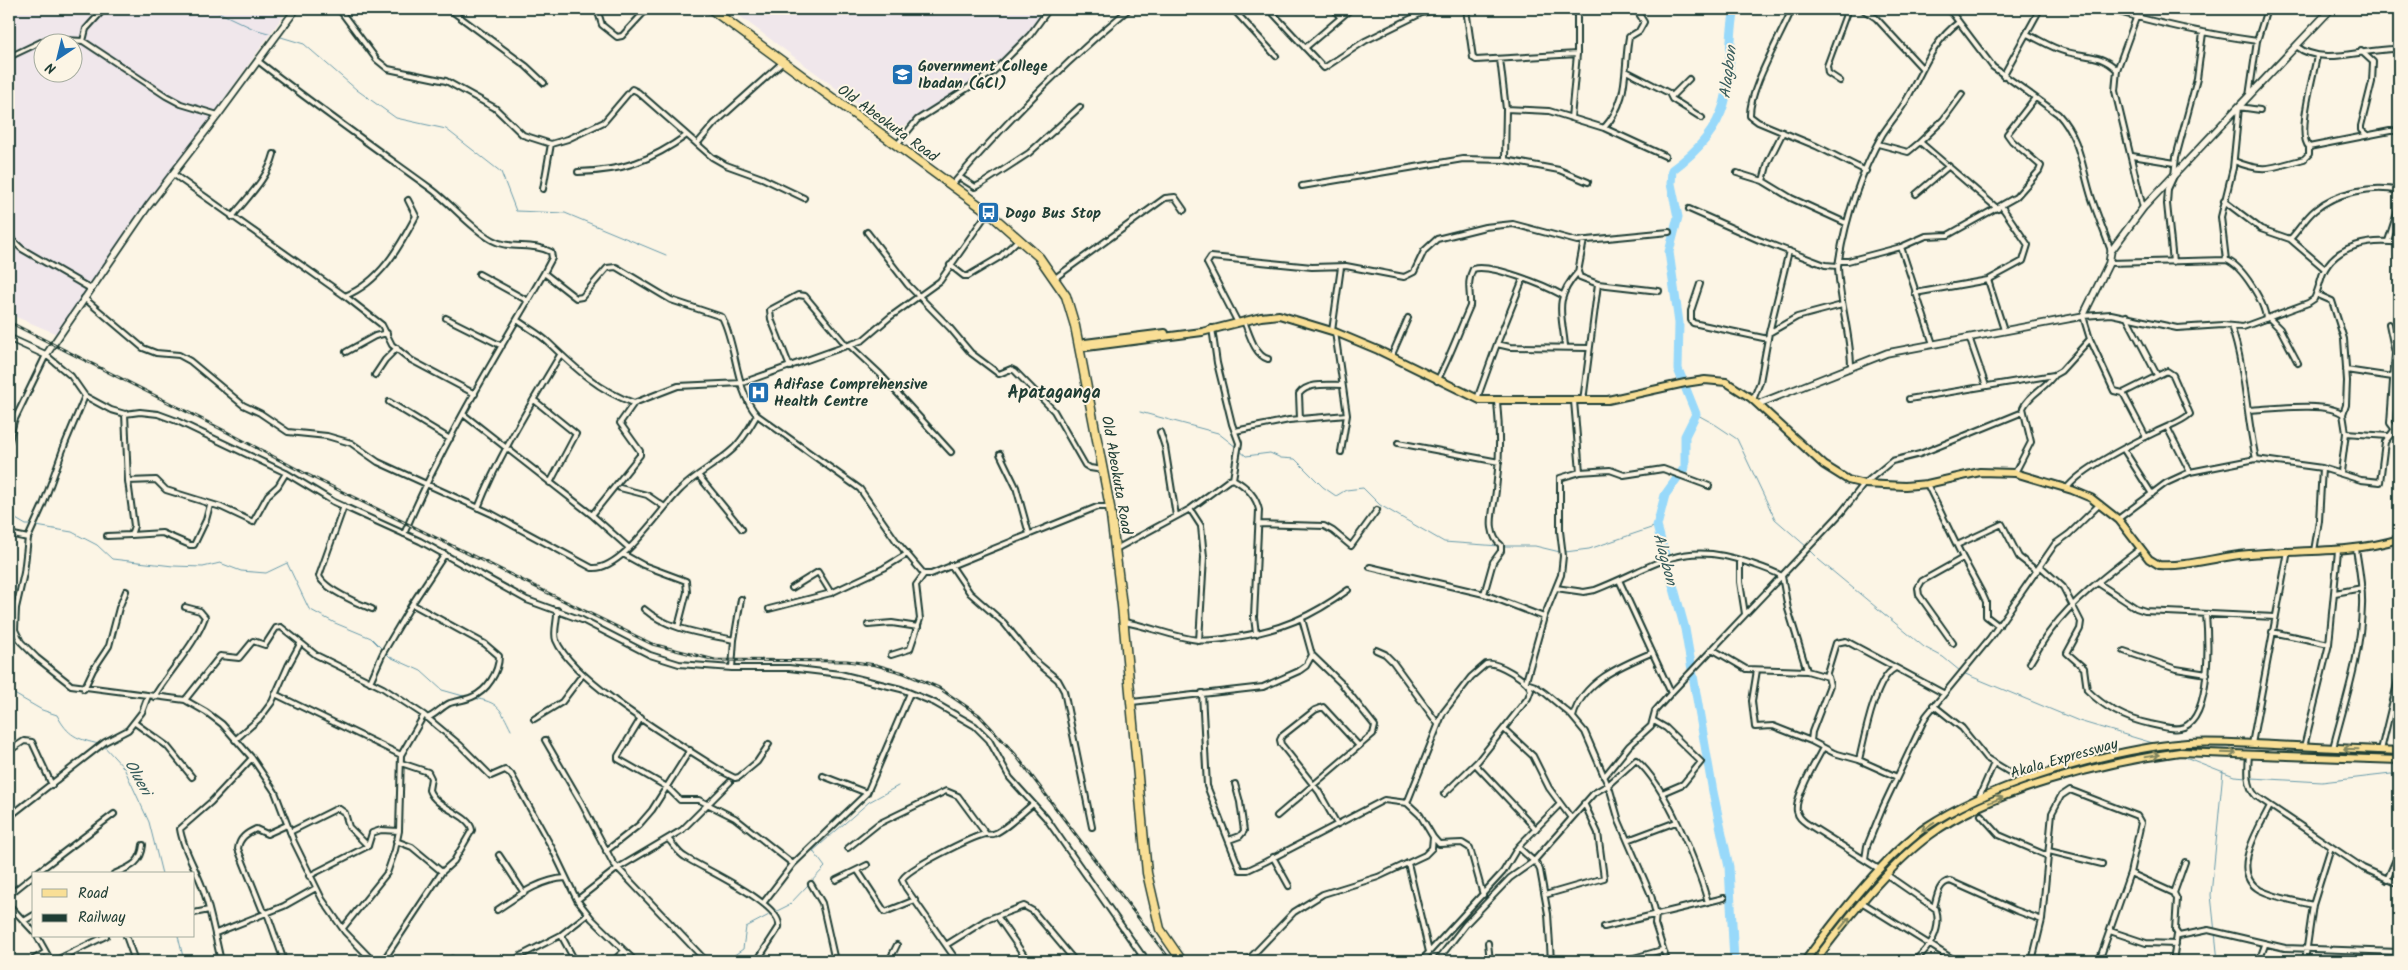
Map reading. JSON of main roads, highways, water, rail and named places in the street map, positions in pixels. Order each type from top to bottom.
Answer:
[{"type":"highway","name":"Old Abeokuta Road","points":[[711,9],[896,147],[988,212],[1039,257],[1066,296],[1079,346],[1110,507],[1116,549],[1146,868],[1153,908],[1160,929],[1182,961]]},
{"type":"main road","points":[[1079,346],[1211,328],[1279,315],[1334,332],[1391,357],[1477,399],[1497,401],[1608,400],[1685,383],[1705,380],[1726,382],[1756,402],[1824,465],[1848,480],[1864,484],[1905,486],[1927,484],[1980,472],[2015,473],[2067,488],[2100,504],[2118,519],[2154,563],[2165,565],[2238,555],[2288,551],[2338,551],[2356,549],[2399,539]]},
{"type":"main road","points":[[2189,743],[2189,752]]},
{"type":"main road","name":"Akala Expressway","points":[[1805,961],[1880,870],[1904,845],[1927,827],[1978,799],[2026,780],[2154,746],[2189,743],[2399,751]]},
{"type":"main road","points":[[2321,756],[2322,748]]},
{"type":"main road","name":"Akala Expressway","points":[[1815,961],[1887,875],[1909,852],[1931,834],[1975,808],[2019,791],[2098,768],[2150,756],[2180,752],[2399,760]]},
{"type":"waterway","points":[[212,9],[254,29],[272,34]]},
{"type":"waterway","name":"Alagbon","points":[[1734,961],[1729,867],[1713,792],[1685,629],[1657,526],[1665,495],[1685,467],[1685,436],[1696,414],[1678,369],[1679,323],[1669,252],[1678,217],[1671,184],[1672,170],[1688,157],[1710,133],[1724,104],[1735,9]]},
{"type":"waterway","points":[[281,37],[304,44],[357,90],[396,118],[446,129],[501,172],[516,211],[565,213],[666,255]]},
{"type":"waterway","points":[[1140,412],[1218,433],[1236,447]]},
{"type":"waterway","points":[[1696,414],[1737,439],[1775,519],[1807,547]]},
{"type":"waterway","points":[[1239,450],[1246,456],[1270,453],[1281,458],[1295,459],[1323,487],[1336,496],[1346,490],[1363,488],[1380,505],[1444,542],[1499,546]]},
{"type":"waterway","points":[[9,515],[26,525],[32,525]]},
{"type":"waterway","points":[[36,526],[72,532],[97,545],[112,559],[173,566],[203,567],[220,563],[241,571],[266,573],[287,563],[309,609],[335,623],[371,638],[390,657],[421,671],[442,690],[467,697]]},
{"type":"waterway","points":[[1565,552],[1589,549],[1657,526]]},
{"type":"waterway","points":[[1503,546],[1535,546],[1560,552]]},
{"type":"waterway","points":[[1809,550],[1924,647],[1943,657],[1960,671]]},
{"type":"waterway","points":[[1963,673],[2079,721],[2156,744]]},
{"type":"waterway","name":"Olueri","points":[[9,691],[42,710],[57,715],[65,728],[74,736],[99,744]]},
{"type":"waterway","points":[[473,698],[498,707],[511,730]]},
{"type":"waterway","name":"Olueri","points":[[103,745],[124,768],[149,822],[162,872]]},
{"type":"waterway","points":[[2180,755],[2234,776],[2247,777]]},
{"type":"waterway","points":[[2218,961],[2211,895],[2223,771]]},
{"type":"waterway","points":[[2251,778],[2322,782],[2391,774],[2399,776]]},
{"type":"waterway","points":[[775,912],[789,905],[825,867],[813,851],[869,802],[898,786]]},
{"type":"waterway","points":[[726,961],[743,949],[746,927],[771,914]]},
{"type":"waterway","name":"Olueri","points":[[178,938],[184,961]]},
{"type":"railway","points":[[9,322],[306,474],[652,644],[715,660],[847,661],[876,665],[904,673],[939,688],[979,715],[1015,754],[1171,961]]},
{"type":"place","name":"Government College Ibadan (GCI)","points":[[902,75]]},
{"type":"place","name":"Dogo Bus Stop","points":[[989,213]]},
{"type":"place","name":"Adifase Comprehensive Health Centre","points":[[758,393]]},
{"type":"district","name":"Apataganga","points":[[1054,392]]}]
